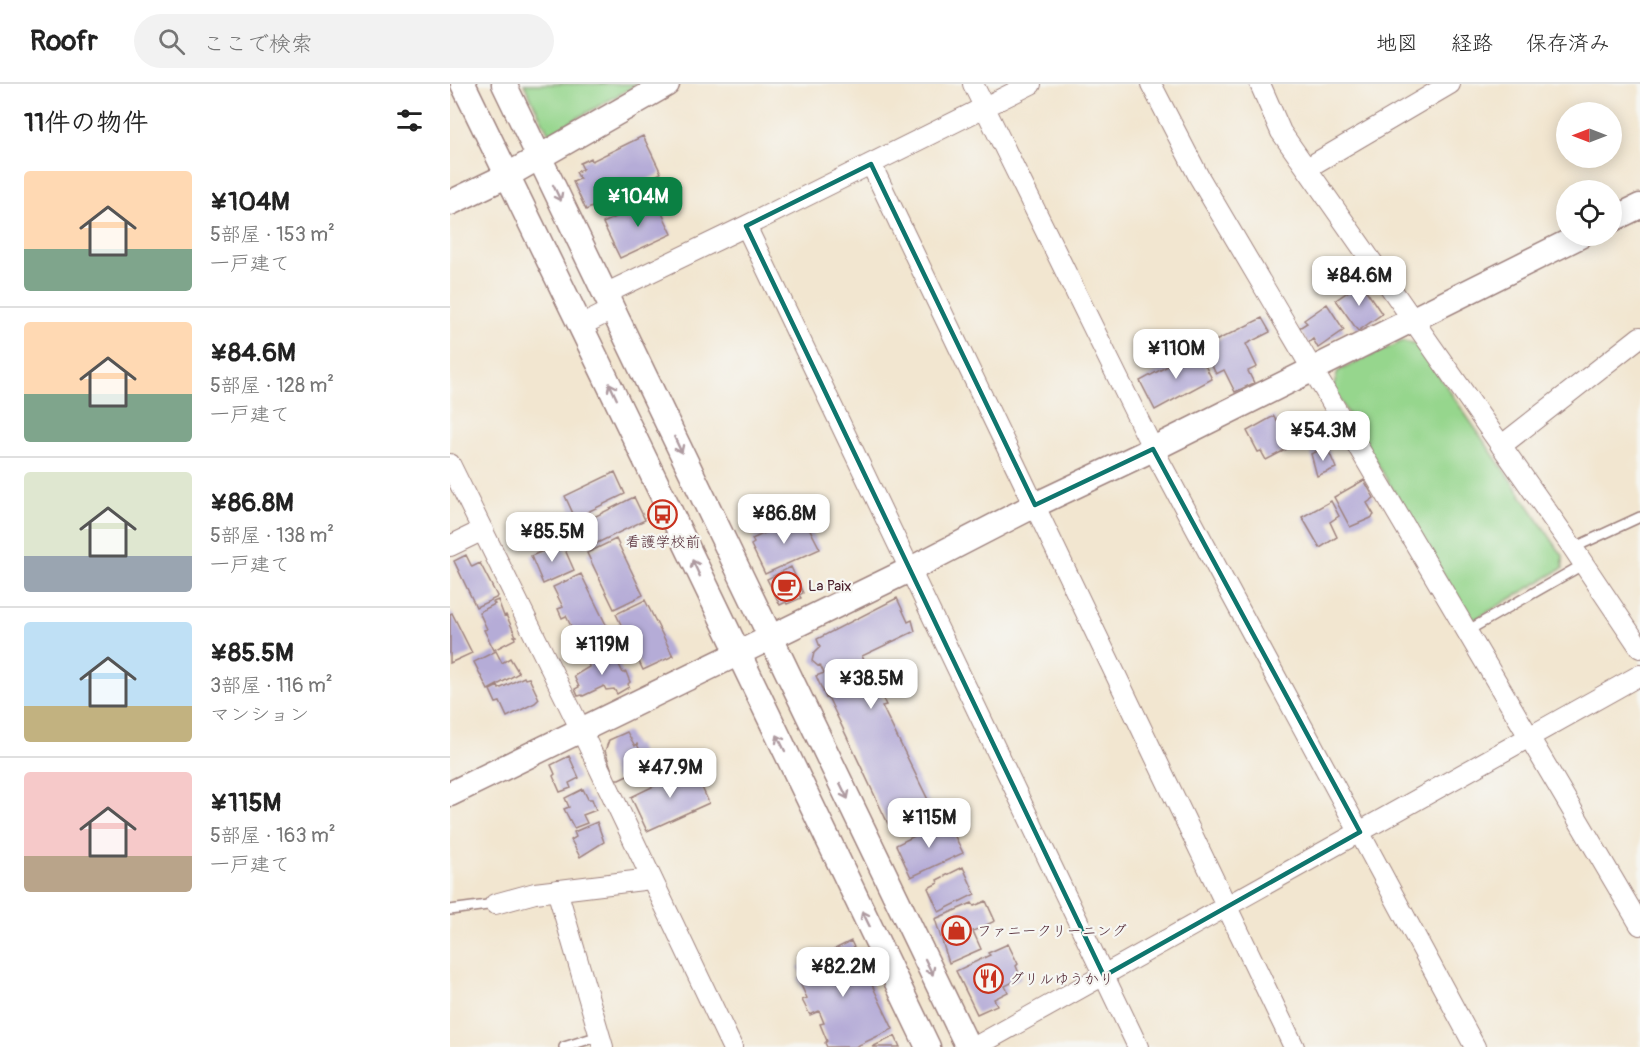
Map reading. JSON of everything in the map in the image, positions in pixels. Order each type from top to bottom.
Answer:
[{"type":"street","points":[[463,84],[582,325],[737,654],[928,1047]]},
{"type":"street","points":[[504,84],[611,301],[769,638],[968,1047]]},
{"type":"street","points":[[450,203],[507,175],[667,84]]},
{"type":"street","points":[[973,84],[1153,449],[1475,1047]]},
{"type":"street","points":[[582,325],[611,301],[746,226],[1031,84]]},
{"type":"street","points":[[1151,84],[1199,177],[1640,925]]},
{"type":"street","points":[[1260,84],[1281,132],[1640,648]]},
{"type":"street","points":[[1307,168],[1450,84]]},
{"type":"street","points":[[871,164],[1294,1047]]},
{"type":"street","points":[[1622,215],[1640,206]]},
{"type":"street","points":[[746,226],[1138,1047]]},
{"type":"street","points":[[450,794],[911,570],[1035,505],[1153,449],[1560,246]]},
{"type":"street","points":[[1501,446],[1640,337]]},
{"type":"street","points":[[450,464],[581,730],[732,1047]]},
{"type":"street","points":[[450,546],[483,530]]},
{"type":"street","points":[[975,1047],[1640,675]]},
{"type":"street","points":[[495,904],[535,893],[651,879]]},
{"type":"street","points":[[557,890],[601,1042]]},
{"type":"lane","points":[[1467,631],[1640,516]]},
{"type":"lane","points":[[450,910],[495,904]]},
{"type":"lane","points":[[564,1047],[601,1042]]},
{"type":"highlighted area","points":[[871,164],[1035,505],[1153,449],[1360,832],[1104,976],[746,226]]},
{"type":"green space","points":[[524,84],[638,84],[549,134]]},
{"type":"green space","points":[[1403,341],[1417,344],[1563,556],[1563,568],[1476,619],[1469,618],[1333,389],[1338,371]]},
{"type":"building","points":[[643,136],[661,173],[586,210],[573,182],[580,179],[576,172],[583,169],[580,163],[591,158],[592,161]]},
{"type":"building","points":[[655,199],[672,234],[620,258],[603,223]]},
{"type":"building","points":[[1361,283],[1382,314],[1358,331],[1336,300]]},
{"type":"building","points":[[1327,304],[1344,330],[1318,348],[1313,339],[1308,343],[1299,328],[1307,323],[1304,320]]},
{"type":"building","points":[[1262,318],[1270,332],[1246,344],[1257,367],[1248,371],[1254,383],[1235,392],[1224,370],[1216,374],[1203,347]]},
{"type":"building","points":[[1197,350],[1212,379],[1155,410],[1140,381]]},
{"type":"building","points":[[1274,416],[1291,447],[1266,460],[1261,451],[1258,452],[1247,431]]},
{"type":"building","points":[[1328,419],[1334,429],[1319,438],[1313,428]]},
{"type":"building","points":[[1327,447],[1336,468],[1317,476],[1311,454]]},
{"type":"building","points":[[615,472],[625,494],[575,518],[565,496]]},
{"type":"building","points":[[1364,480],[1374,498],[1367,503],[1374,515],[1350,527],[1334,497]]},
{"type":"building","points":[[634,497],[645,520],[589,547],[587,544],[582,547],[571,525],[585,518],[586,521]]},
{"type":"building","points":[[1331,501],[1339,516],[1330,522],[1337,537],[1320,548],[1302,517]]},
{"type":"building","points":[[797,518],[800,523],[805,520],[820,549],[765,574],[751,545],[754,543],[752,539]]},
{"type":"building","points":[[616,539],[643,595],[614,609],[587,553]]},
{"type":"building","points":[[562,543],[574,570],[543,584],[531,556]]},
{"type":"building","points":[[466,555],[472,567],[480,563],[497,596],[476,607],[454,561]]},
{"type":"building","points":[[791,567],[803,593],[799,595],[801,598],[780,605],[767,579]]},
{"type":"building","points":[[581,574],[617,647],[588,660],[566,616],[562,618],[558,609],[563,607],[553,587]]},
{"type":"building","points":[[897,598],[908,622],[912,620],[915,631],[862,656],[886,705],[882,706],[934,812],[891,830],[816,676],[824,673],[820,665],[812,661],[814,653],[820,647],[817,639]]},
{"type":"building","points":[[498,600],[516,636],[514,636],[515,639],[494,650],[484,630],[487,629],[479,612]]},
{"type":"building","points":[[645,600],[673,656],[643,670],[616,614]]},
{"type":"building","points":[[452,613],[472,653],[450,663],[450,614]]},
{"type":"building","points":[[496,651],[502,663],[510,658],[519,673],[488,690],[474,662]]},
{"type":"building","points":[[613,652],[623,673],[626,672],[630,682],[629,687],[617,694],[614,689],[606,690],[604,686],[578,696],[575,689],[579,687],[574,676],[589,667],[588,663]]},
{"type":"building","points":[[524,677],[529,678],[539,699],[507,717],[500,702],[496,703],[490,690],[498,686],[499,689]]},
{"type":"building","points":[[627,732],[635,746],[637,744],[648,768],[643,770],[642,768],[615,779],[605,751],[609,740]]},
{"type":"building","points":[[569,756],[579,778],[569,783],[571,788],[560,792],[551,765]]},
{"type":"building","points":[[693,767],[709,803],[647,831],[631,797]]},
{"type":"building","points":[[583,789],[588,799],[592,799],[596,810],[583,815],[587,823],[574,828],[564,809],[569,807],[565,798]]},
{"type":"building","points":[[947,820],[963,853],[911,877],[896,845]]},
{"type":"building","points":[[597,822],[604,842],[580,857],[571,840],[576,837],[574,832]]},
{"type":"building","points":[[963,867],[975,894],[939,912],[928,888],[938,883],[937,880]]},
{"type":"building","points":[[986,901],[995,921],[973,931],[981,949],[949,963],[935,919],[972,903],[974,906]]},
{"type":"building","points":[[851,941],[893,1029],[855,1047],[827,1047],[820,1024],[824,1023],[819,1011],[810,1015],[802,1000],[807,998],[798,979],[802,976],[798,967]]},
{"type":"building","points":[[1008,944],[1018,964],[1016,966],[1021,978],[1005,986],[1008,992],[994,999],[997,1005],[977,1014],[956,971]]},
{"type":"building","points":[[895,1036],[900,1047],[872,1047]]},
{"type":"place","name":"看護学校前","points":[[663,515]]},
{"type":"place","name":"La Paix","points":[[787,586]]},
{"type":"place","name":"ファニークリーニング","points":[[956,931]]},
{"type":"place","name":"グリルゆうかり","points":[[988,979]]}]
